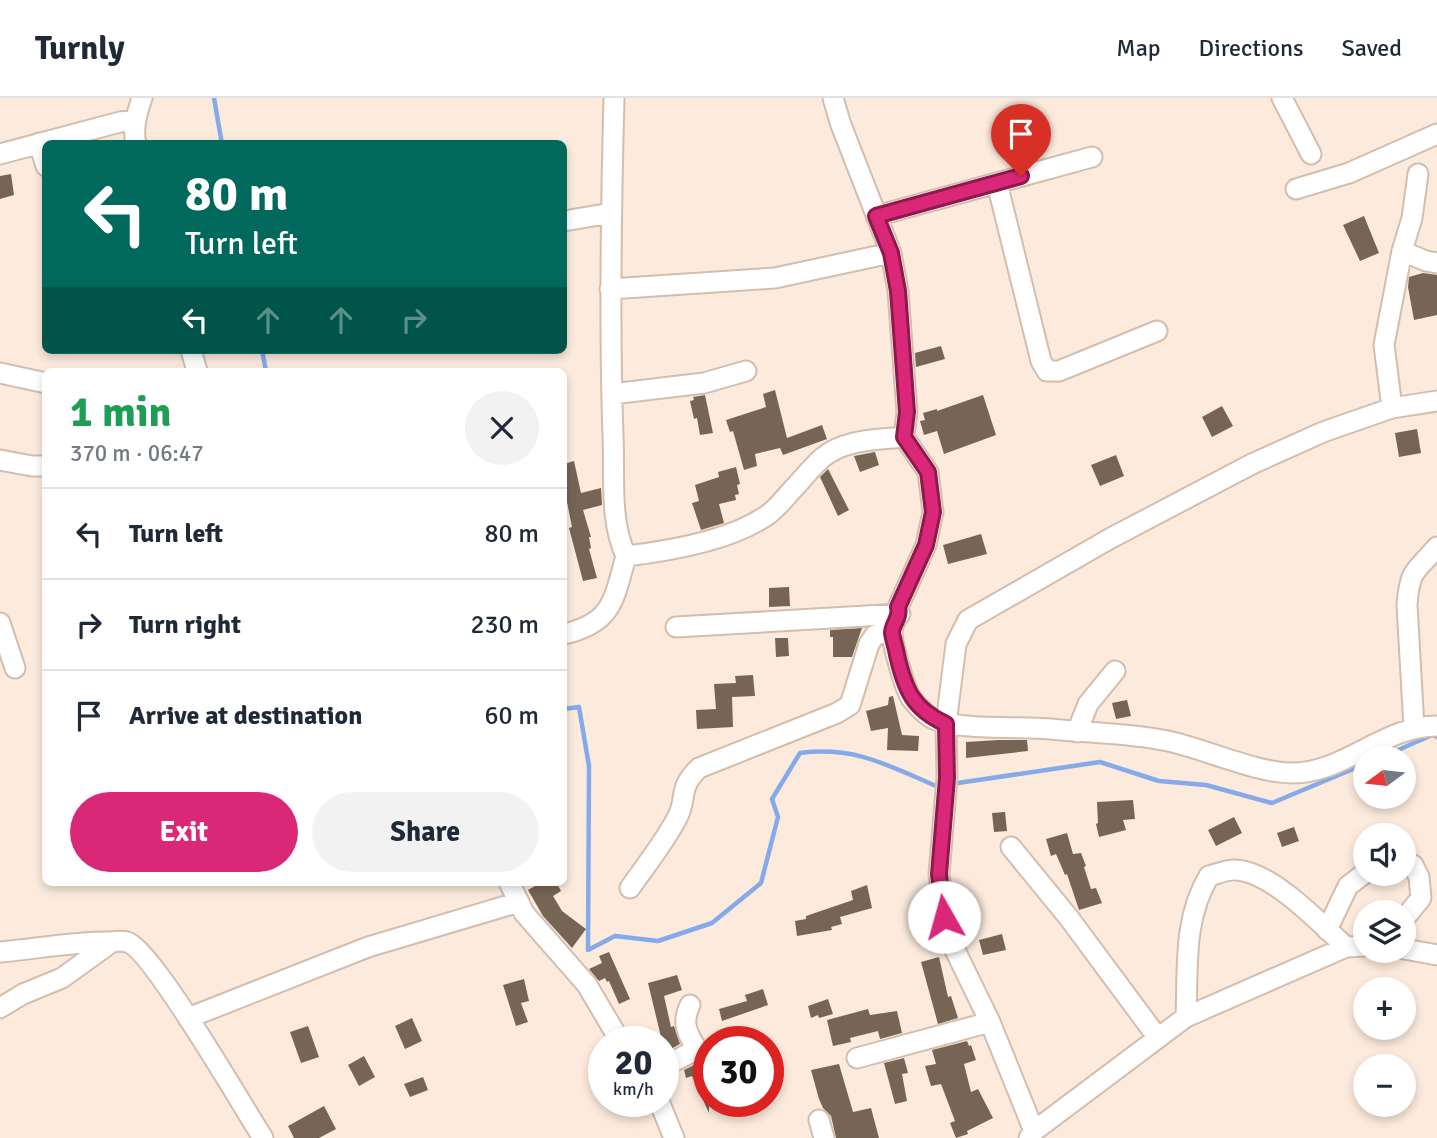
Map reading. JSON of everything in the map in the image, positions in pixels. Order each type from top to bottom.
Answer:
[{"type":"street","points":[[50,140],[128,121],[142,98]]},
{"type":"street","points":[[567,633],[590,624],[608,610],[614,599],[626,556],[619,540],[616,517],[612,394],[610,289],[614,98]]},
{"type":"street","points":[[833,98],[891,253],[898,291],[907,412],[904,437],[928,472],[933,512],[926,545],[898,607],[896,622],[902,675],[911,698],[930,717],[946,724],[1029,727],[1165,740],[1262,768],[1291,773],[1320,769],[1347,759],[1396,733],[1414,727],[1437,726]]},
{"type":"street","points":[[1282,98],[1311,154]]},
{"type":"street","points":[[128,121],[135,140]]},
{"type":"street","points":[[1296,189],[1349,173],[1437,134]]},
{"type":"street","points":[[0,154],[42,142]]},
{"type":"street","points":[[39,143],[42,153]]},
{"type":"street","points":[[876,216],[1092,157]]},
{"type":"street","points":[[1392,408],[1384,345],[1402,251],[1412,218],[1418,174]]},
{"type":"street","points":[[997,183],[1041,361],[1047,371],[1059,371],[1157,331]]},
{"type":"street","points":[[567,220],[611,213]]},
{"type":"street","points":[[1402,251],[1437,263]]},
{"type":"street","points":[[610,289],[775,278],[891,253]]},
{"type":"street","points":[[612,394],[704,383],[746,371]]},
{"type":"street","points":[[0,373],[42,382]]},
{"type":"street","points":[[1353,947],[1186,1017],[1032,1135],[990,1022],[954,948],[944,917],[939,874],[947,778],[946,724],[956,644],[968,620],[1111,538],[1252,464],[1323,432],[1392,408],[1437,401]]},
{"type":"street","points":[[626,556],[647,554],[717,538],[743,529],[768,515],[822,458],[838,448],[854,443],[904,437]]},
{"type":"street","points":[[0,460],[42,466]]},
{"type":"street","points":[[1414,727],[1406,605],[1408,586],[1413,571],[1437,547]]},
{"type":"street","points":[[676,627],[896,622]]},
{"type":"street","points":[[630,888],[679,814],[683,791],[690,777],[699,768],[837,713],[850,705],[869,644],[875,635],[896,622]]},
{"type":"street","points":[[0,623],[15,668]]},
{"type":"street","points":[[1077,732],[1088,704],[1115,671]]},
{"type":"street","points":[[1011,847],[1069,918],[1158,1038]]},
{"type":"street","points":[[1186,1017],[1189,929],[1198,894],[1209,876],[1234,869],[1259,876],[1312,915],[1327,930],[1353,945]]},
{"type":"street","points":[[1416,870],[1421,898],[1416,904]]},
{"type":"street","points":[[1327,930],[1348,886],[1353,882]]},
{"type":"street","points":[[511,886],[524,913],[587,985],[611,1026]]},
{"type":"street","points":[[188,1018],[368,947],[519,902]]},
{"type":"street","points":[[0,1008],[23,994],[62,978],[111,942]]},
{"type":"street","points":[[0,952],[111,942],[128,942],[140,950],[156,969],[263,1138]]},
{"type":"street","points":[[1416,951],[1437,955]]},
{"type":"street","points":[[679,1059],[691,1053],[694,1044],[688,1035],[684,1018],[690,1005]]},
{"type":"street","points":[[857,1058],[990,1022]]},
{"type":"street","points":[[665,1117],[674,1138]]},
{"type":"building","points":[[11,174],[14,195],[0,199],[0,176]]},
{"type":"building","points":[[1364,216],[1379,253],[1360,261],[1343,225]]},
{"type":"building","points":[[1423,273],[1437,275],[1437,315],[1414,320],[1408,287],[1409,277]]},
{"type":"building","points":[[941,346],[945,359],[916,367],[915,353]]},
{"type":"building","points":[[775,390],[787,438],[822,425],[827,439],[783,455],[780,448],[755,454],[757,466],[744,470],[733,431],[730,432],[726,420],[766,407],[763,394]]},
{"type":"building","points":[[705,395],[713,433],[700,435],[690,401],[694,400],[693,397]]},
{"type":"building","points":[[983,395],[996,435],[944,454],[937,431],[924,435],[920,421],[925,420],[923,413],[937,411]]},
{"type":"building","points":[[1222,406],[1233,426],[1212,437],[1202,417]]},
{"type":"building","points":[[1417,429],[1421,453],[1399,457],[1395,433]]},
{"type":"building","points":[[875,452],[879,465],[860,472],[854,456]]},
{"type":"building","points":[[1116,455],[1124,476],[1100,486],[1091,465]]},
{"type":"building","points":[[574,461],[581,493],[601,488],[602,505],[583,510],[591,537],[589,549],[597,578],[583,581],[569,528],[572,527],[567,502],[567,463]]},
{"type":"building","points":[[736,467],[739,494],[735,495],[736,500],[719,504],[724,523],[701,530],[692,503],[699,501],[695,485],[719,477],[718,472]]},
{"type":"building","points":[[828,469],[849,510],[838,516],[820,477]]},
{"type":"building","points":[[981,534],[987,554],[948,564],[943,545]]},
{"type":"building","points":[[789,587],[790,606],[769,607],[769,588]]},
{"type":"building","points":[[862,628],[852,657],[833,657],[833,637],[830,637],[830,630]]},
{"type":"building","points":[[775,638],[788,638],[789,656],[776,657]]},
{"type":"building","points":[[753,675],[755,696],[732,697],[733,727],[697,729],[696,710],[716,709],[714,684],[736,683],[735,676]]},
{"type":"building","points":[[893,696],[902,735],[919,736],[918,751],[887,750],[888,728],[871,731],[866,711],[888,705],[889,697]]},
{"type":"building","points":[[1127,700],[1131,716],[1116,719],[1112,703]]},
{"type":"building","points":[[1027,740],[1028,751],[966,758],[966,742]]},
{"type":"building","points":[[1133,800],[1135,819],[1123,820],[1126,830],[1099,837],[1096,824],[1097,802]]},
{"type":"building","points":[[1005,812],[1007,831],[994,832],[992,813]]},
{"type":"building","points":[[1234,817],[1242,833],[1216,846],[1208,830]]},
{"type":"building","points":[[1294,827],[1299,841],[1282,847],[1277,833]]},
{"type":"building","points":[[1067,833],[1073,854],[1081,853],[1091,889],[1096,888],[1102,903],[1079,910],[1067,874],[1065,875],[1056,854],[1051,856],[1046,839]]},
{"type":"building","points":[[867,885],[872,908],[840,917],[842,924],[831,927],[832,930],[797,936],[795,921],[853,900],[851,891]]},
{"type":"building","points":[[535,886],[558,886],[561,891],[553,896],[562,911],[586,929],[572,948],[543,916],[528,890]]},
{"type":"building","points":[[1002,934],[1006,950],[983,955],[979,940]]},
{"type":"building","points":[[609,952],[630,999],[619,1004],[609,981],[605,978],[599,981],[589,969],[602,963],[599,956]]},
{"type":"building","points":[[939,957],[948,997],[951,996],[958,1018],[938,1024],[921,962]]},
{"type":"building","points":[[677,975],[682,990],[664,996],[671,1026],[658,1026],[648,983]]},
{"type":"building","points":[[524,979],[529,1001],[521,1003],[528,1022],[516,1026],[503,985]]},
{"type":"building","points":[[763,989],[768,1005],[722,1021],[719,1009],[747,1001],[745,995]]},
{"type":"building","points":[[828,999],[833,1014],[811,1018],[808,1006]]},
{"type":"building","points":[[868,1009],[870,1015],[897,1011],[902,1033],[880,1039],[878,1031],[850,1038],[851,1042],[833,1046],[827,1020]]},
{"type":"building","points":[[412,1018],[422,1041],[405,1049],[395,1026]]},
{"type":"building","points":[[308,1026],[319,1057],[301,1063],[290,1032]]},
{"type":"building","points":[[967,1041],[976,1060],[964,1064],[971,1092],[978,1089],[993,1118],[967,1131],[968,1134],[956,1138],[950,1123],[955,1121],[941,1084],[931,1086],[925,1066],[936,1064],[932,1050]]},
{"type":"building","points":[[364,1056],[375,1077],[359,1086],[348,1065]]},
{"type":"building","points":[[904,1058],[908,1073],[902,1074],[907,1101],[895,1104],[884,1063]]},
{"type":"building","points":[[839,1064],[853,1112],[871,1108],[879,1138],[836,1138],[831,1116],[819,1099],[811,1070]]},
{"type":"building","points":[[693,1066],[693,1078],[692,1076],[686,1078],[684,1070]]},
{"type":"building","points":[[423,1077],[428,1090],[410,1097],[404,1084]]},
{"type":"building","points":[[324,1106],[336,1129],[319,1138],[294,1138],[288,1126]]},
{"type":"waterway","points":[[214,98],[221,140]]},
{"type":"waterway","points":[[263,354],[265,368]]},
{"type":"waterway","points":[[567,709],[579,707],[589,766],[588,950],[615,936],[658,941],[712,923],[761,883],[778,817],[772,799],[800,753],[838,752],[854,755],[886,764],[936,786],[943,785]]},
{"type":"waterway","points":[[1407,746],[1432,735],[1437,737]]},
{"type":"waterway","points":[[951,784],[1100,762],[1159,781],[1206,785],[1272,803],[1353,769]]},
{"type":"route","points":[[944,917],[939,874],[947,778],[946,724],[930,717],[911,698],[902,675],[892,631],[900,614],[898,607],[926,545],[933,512],[928,472],[904,437],[907,412],[898,291],[891,253],[876,216],[1021,176]]}]
